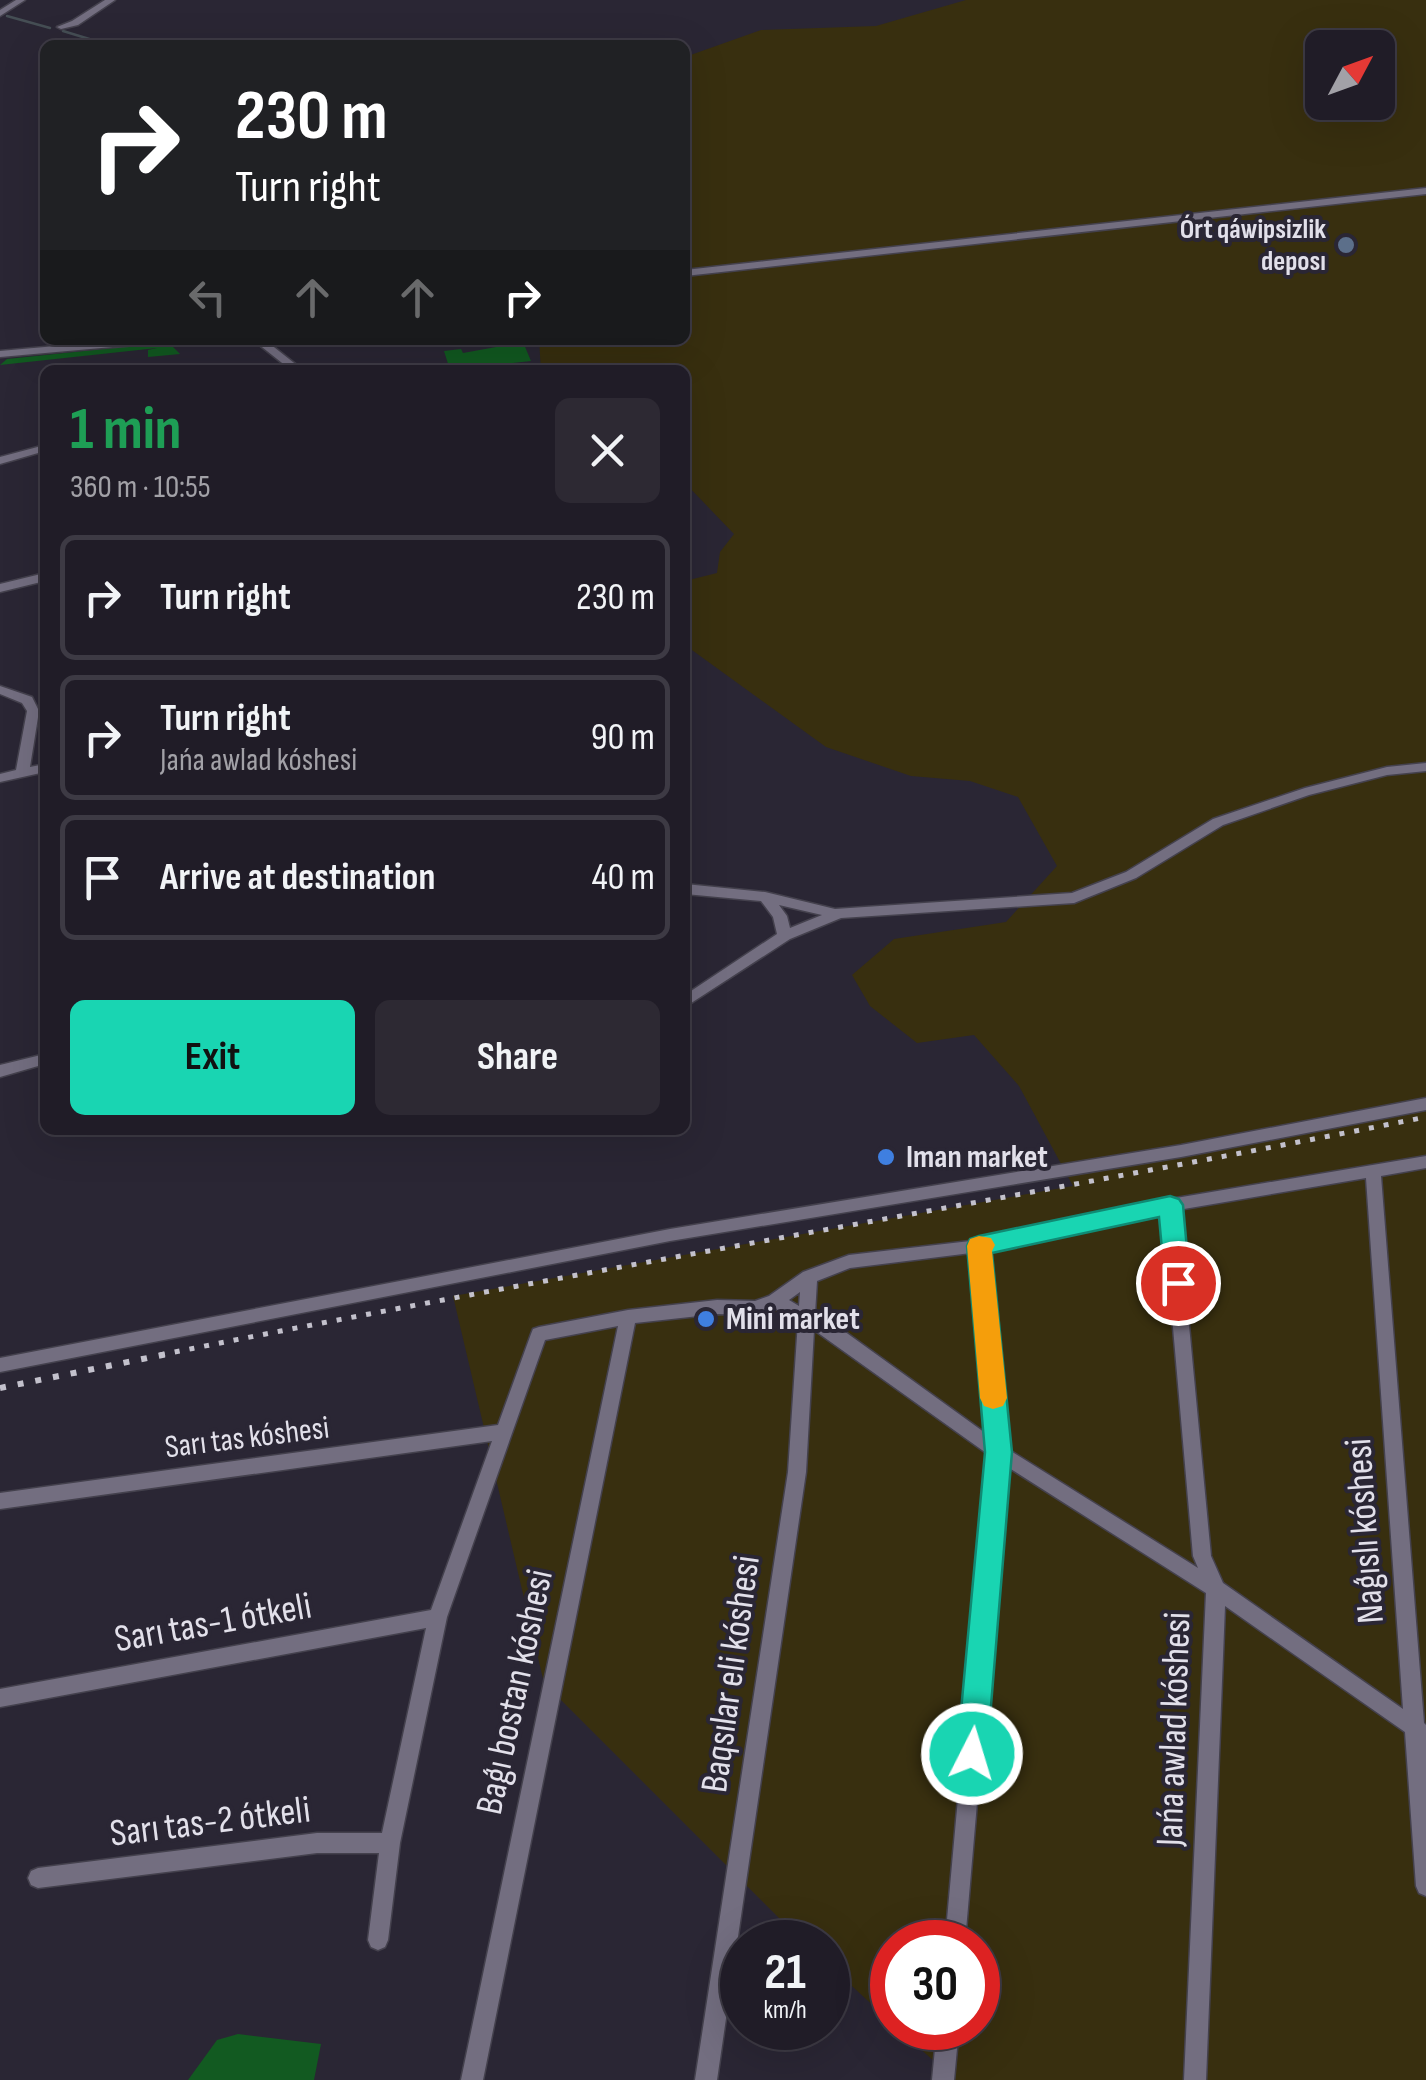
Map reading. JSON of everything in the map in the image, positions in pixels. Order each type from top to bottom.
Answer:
[{"type":"street","points":[[0,14],[21,0]]},
{"type":"street","points":[[61,27],[112,0]]},
{"type":"street","points":[[690,276],[791,268],[803,262],[1426,191]]},
{"type":"street","points":[[0,354],[61,345]]},
{"type":"street","points":[[0,354],[102,345]]},
{"type":"street","points":[[265,345],[291,365]]},
{"type":"street","points":[[0,461],[40,449]]},
{"type":"street","points":[[0,588],[40,578]]},
{"type":"street","points":[[0,690],[27,700],[33,712],[22,773]]},
{"type":"street","points":[[690,890],[765,897],[839,913],[1074,898],[1131,875],[1218,822],[1306,792],[1387,771],[1426,767]]},
{"type":"street","points":[[0,778],[40,769]]},
{"type":"street","points":[[765,897],[780,916],[785,936]]},
{"type":"street","points":[[690,999],[785,936],[839,913]]},
{"type":"street","points":[[0,1071],[40,1060]]},
{"type":"street","points":[[0,1366],[670,1235],[1181,1151],[1426,1104]]},
{"type":"street","points":[[378,1940],[390,1843],[438,1617],[539,1334],[717,1306],[755,1308],[775,1301],[810,1277],[849,1262],[979,1246],[1170,1205],[1426,1162]]},
{"type":"street","name":"Naǵıslı kóshesi","points":[[1372,1172],[1421,1733],[1426,1886]]},
{"type":"street","name":"Jańa awlad kóshesi","points":[[1170,1205],[1202,1556],[1216,1589],[1195,2080]]},
{"type":"street","points":[[957,1920],[998,1452],[979,1246]]},
{"type":"street","name":"Baqsılar eli kóshesi","points":[[706,2080],[796,1472],[804,1316],[810,1277]]},
{"type":"street","points":[[775,1301],[831,1331],[998,1452],[1216,1589],[1421,1733]]},
{"type":"street","name":"Baǵı bostan kóshesi","points":[[472,2080],[628,1317]]},
{"type":"street","name":"Sarı tas kóshesi","points":[[0,1501],[502,1432]]},
{"type":"street","name":"Sarı tas-1 ótkeli","points":[[0,1698],[438,1617]]},
{"type":"street","name":"Sarı tas-2 ótkeli","points":[[38,1878],[317,1843],[390,1843]]},
{"type":"street","points":[[943,2080],[946,2050]]},
{"type":"green space","points":[[142,345],[181,345],[172,346],[180,354],[148,357],[148,350],[157,348],[0,365],[7,359]]},
{"type":"green space","points":[[524,345],[531,361],[448,365],[444,351],[461,349],[463,353]]},
{"type":"green space","points":[[238,2034],[321,2044],[314,2080],[188,2080],[217,2040]]},
{"type":"sand","points":[[966,0],[1426,0],[1426,2080],[955,2080],[922,2050],[1000,2050],[1000,1920],[870,1920],[870,2003],[850,1984],[850,1920],[781,1920],[544,1683],[453,1296],[1073,1186],[1019,1086],[974,1035],[917,1043],[870,1006],[852,975],[894,939],[1006,922],[1057,866],[1018,797],[970,781],[911,776],[826,747],[690,649],[690,580],[717,573],[720,552],[734,534],[690,488],[690,365],[541,365],[539,345],[690,345],[690,55],[761,30],[876,26]]},
{"type":"waterway","points":[[7,16],[50,28]]},
{"type":"waterway","points":[[63,31],[93,40]]},
{"type":"railway","points":[[160,1355],[1426,1117]]},
{"type":"railway","points":[[0,1388],[172,1353]]},
{"type":"slow traffic","points":[[982,1245],[979,1246],[993,1398]]},
{"type":"place","name":"Órt qáwipsizlik deposı","points":[[1346,245]]},
{"type":"place","name":"Iman market","points":[[886,1157]]},
{"type":"place","name":"Mini market","points":[[706,1319]]},
{"type":"route","points":[[972,1754],[998,1452],[979,1246],[1170,1205],[1178,1283]]}]
